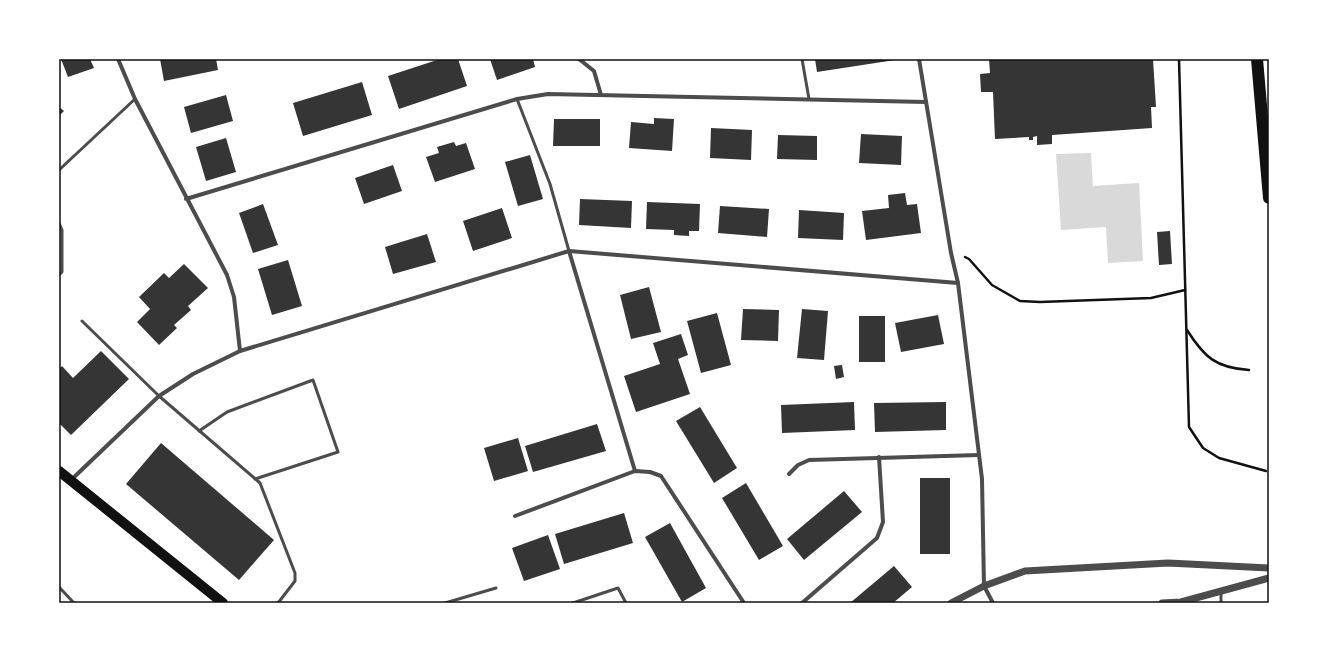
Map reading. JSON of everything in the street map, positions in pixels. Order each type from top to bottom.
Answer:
[{"type":"highway","points":[[1257,59],[1269,198]]},
{"type":"main road","points":[[59,471],[223,603]]},
{"type":"street","points":[[118,59],[135,99],[227,276],[234,297],[240,351]]},
{"type":"street","points":[[579,59],[594,71],[601,95]]},
{"type":"street","points":[[919,59],[951,253],[958,283],[982,479],[984,586],[993,603]]},
{"type":"street","points":[[186,199],[517,99],[548,94],[926,102]]},
{"type":"street","points":[[569,251],[635,471]]},
{"type":"street","points":[[71,480],[160,396],[194,374],[240,351],[569,251],[958,283]]},
{"type":"street","points":[[788,474],[798,465],[809,460],[979,455]]},
{"type":"street","points":[[802,603],[877,538],[883,522],[878,457]]},
{"type":"street","points":[[515,516],[635,471],[650,472],[661,476],[744,603]]},
{"type":"street","points":[[951,603],[984,586],[1026,571],[1168,564],[1269,568]]},
{"type":"street","points":[[1162,603],[1182,602],[1269,578]]},
{"type":"lane","points":[[802,59],[809,99]]},
{"type":"lane","points":[[59,170],[135,99]]},
{"type":"lane","points":[[517,99],[550,184],[569,251]]},
{"type":"lane","points":[[59,223],[62,230],[62,272],[59,275]]},
{"type":"lane","points":[[82,322],[160,396],[260,483],[295,573],[295,581],[278,603]]},
{"type":"lane","points":[[199,431],[227,412],[313,380],[338,452],[255,479]]},
{"type":"lane","points":[[59,587],[74,603]]},
{"type":"lane","points":[[445,603],[496,588]]},
{"type":"lane","points":[[573,603],[618,588],[626,603]]},
{"type":"lane","points":[[1221,591],[1221,603]]},
{"type":"path","points":[[1179,59],[1189,427],[1203,448],[1219,458],[1266,471]]},
{"type":"path","points":[[951,253],[969,259],[992,285],[1020,301],[1040,302],[1151,298],[1185,290]]},
{"type":"path","points":[[1186,330],[1199,350],[1217,363],[1233,369],[1249,370]]},
{"type":"shaded area","points":[[1091,153],[1093,186],[1139,183],[1143,261],[1108,263],[1106,227],[1061,230],[1056,154]]},
{"type":"building","points":[[61,59],[90,59],[94,68],[68,77]]},
{"type":"building","points":[[160,59],[216,59],[218,70],[164,81]]},
{"type":"building","points":[[440,59],[458,59],[467,86],[399,109],[388,76]]},
{"type":"building","points":[[490,59],[533,59],[535,67],[497,80]]},
{"type":"building","points":[[815,59],[894,59],[895,60],[817,72]]},
{"type":"building","points":[[989,59],[1153,59],[1156,107],[1151,107],[1152,128],[1052,135],[1052,144],[1037,145],[1037,136],[1033,137],[1033,140],[1029,140],[1029,137],[995,139],[993,92],[981,92],[980,74],[990,73]]},
{"type":"building","points":[[362,82],[372,115],[303,136],[293,103]]},
{"type":"building","points":[[226,95],[233,121],[191,133],[184,107]]},
{"type":"building","points":[[59,107],[64,111],[59,116]]},
{"type":"building","points":[[654,118],[674,119],[672,151],[629,148],[631,122],[654,124]]},
{"type":"building","points":[[554,119],[600,119],[600,146],[553,146]]},
{"type":"building","points":[[711,128],[752,130],[751,160],[710,158]]},
{"type":"building","points":[[861,134],[902,136],[901,165],[859,163]]},
{"type":"building","points":[[778,135],[817,136],[817,160],[777,159]]},
{"type":"building","points":[[226,138],[236,172],[206,181],[196,147]]},
{"type":"building","points":[[454,142],[456,146],[466,143],[475,169],[435,182],[426,157],[439,153],[437,147]]},
{"type":"building","points":[[530,155],[543,199],[518,206],[505,162]]},
{"type":"building","points":[[393,165],[402,191],[364,204],[355,178]]},
{"type":"building","points":[[905,193],[907,205],[917,204],[921,233],[866,240],[862,211],[889,208],[888,195]]},
{"type":"building","points":[[580,199],[632,201],[631,228],[579,225]]},
{"type":"building","points":[[647,202],[700,204],[699,231],[689,231],[689,236],[674,235],[674,230],[646,229]]},
{"type":"building","points":[[263,204],[278,245],[253,253],[239,213]]},
{"type":"building","points":[[720,206],[769,209],[767,237],[718,233]]},
{"type":"building","points":[[502,208],[512,238],[473,251],[463,221]]},
{"type":"building","points":[[799,210],[844,213],[843,240],[798,238]]},
{"type":"building","points":[[1170,231],[1172,264],[1159,265],[1157,232]]},
{"type":"building","points":[[427,234],[436,262],[393,274],[385,247]]},
{"type":"building","points":[[288,260],[302,306],[272,315],[258,269]]},
{"type":"building","points":[[184,264],[208,288],[188,306],[191,310],[174,325],[177,328],[159,345],[137,322],[150,309],[139,297],[164,273],[169,278]]},
{"type":"building","points":[[649,287],[661,332],[631,339],[620,295]]},
{"type":"building","points":[[743,309],[779,310],[778,341],[741,340]]},
{"type":"building","points":[[802,309],[828,311],[824,360],[797,358]]},
{"type":"building","points":[[717,313],[731,365],[701,373],[687,321]]},
{"type":"building","points":[[938,315],[944,344],[901,352],[895,323]]},
{"type":"building","points":[[859,316],[885,316],[885,362],[859,362]]},
{"type":"building","points":[[681,334],[688,355],[678,359],[690,394],[636,412],[624,376],[660,364],[653,343]]},
{"type":"building","points":[[101,351],[129,379],[71,435],[59,423],[59,369],[62,366],[73,378]]},
{"type":"building","points":[[842,365],[844,377],[836,379],[834,366]]},
{"type":"building","points":[[854,402],[855,430],[782,433],[781,405]]},
{"type":"building","points":[[946,402],[946,430],[875,432],[874,403]]},
{"type":"building","points":[[700,407],[737,468],[714,483],[676,421]]},
{"type":"building","points":[[597,424],[606,451],[533,472],[525,446]]},
{"type":"building","points":[[518,438],[528,471],[494,481],[484,448]]},
{"type":"building","points":[[161,443],[274,540],[239,580],[126,484]]},
{"type":"building","points":[[920,478],[950,478],[950,554],[920,554]]},
{"type":"building","points":[[746,483],[783,546],[759,560],[722,498]]},
{"type":"building","points":[[844,491],[862,512],[804,560],[787,539]]},
{"type":"building","points":[[624,513],[633,543],[564,564],[555,534]]},
{"type":"building","points":[[670,523],[706,588],[682,602],[645,537]]},
{"type":"building","points":[[548,535],[560,569],[524,581],[512,548]]},
{"type":"building","points":[[894,566],[912,587],[893,603],[850,603]]}]
